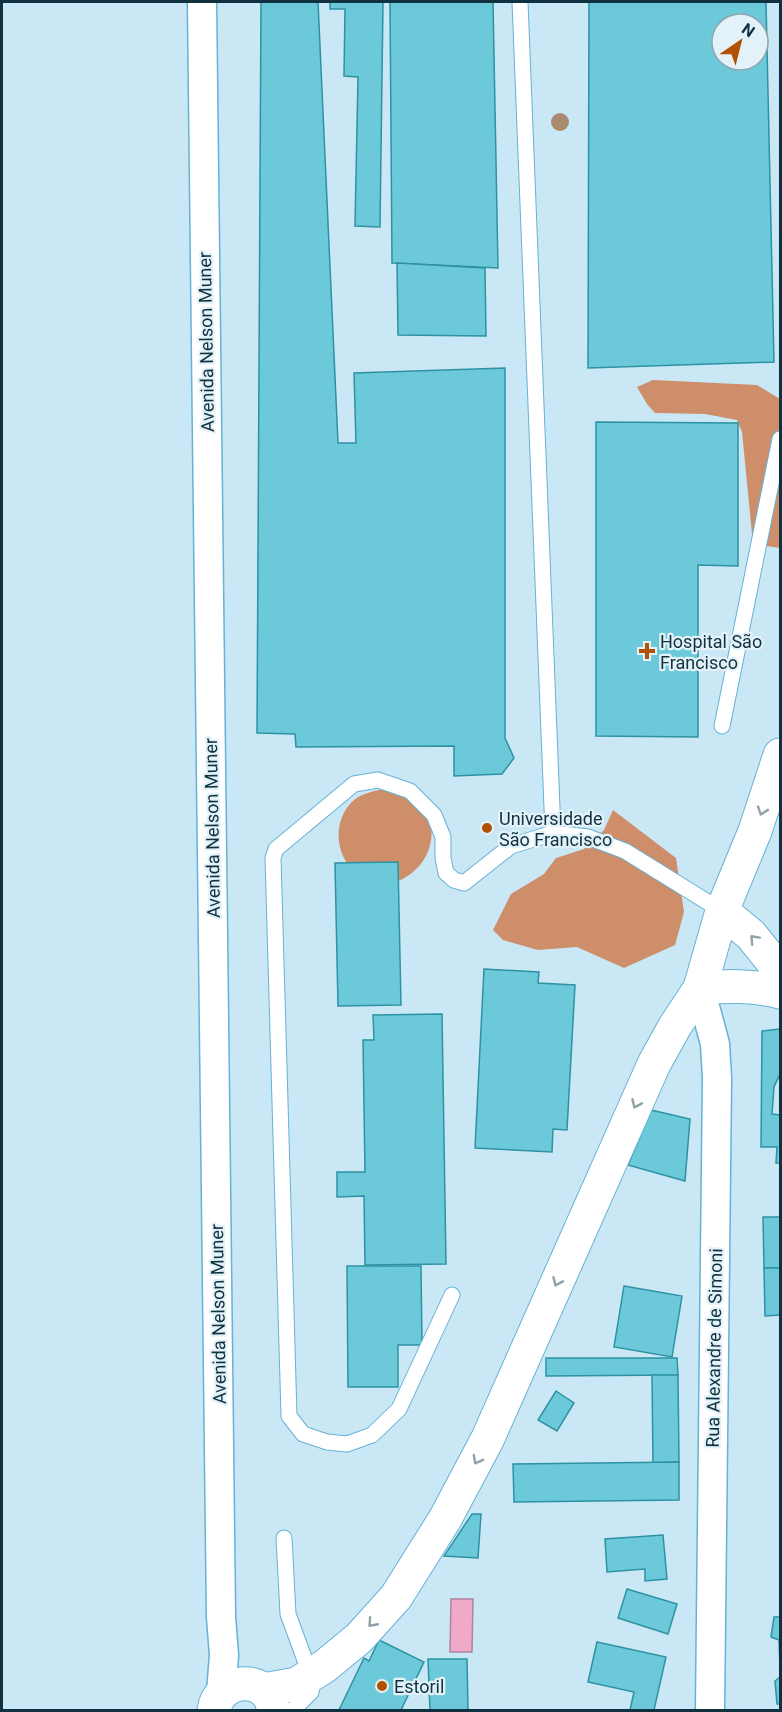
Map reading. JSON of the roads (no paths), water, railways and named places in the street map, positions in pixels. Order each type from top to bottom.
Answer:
[{"type":"street","name":"Avenida Nelson Muner","points":[[202,2],[221,1617],[224,1655],[244,1698]]},
{"type":"street","points":[[244,1698],[297,1684],[359,1638],[396,1596],[445,1519],[488,1438],[654,1064],[700,988],[722,911],[755,831],[780,755]]},
{"type":"street","points":[[722,911],[751,935],[780,971]]},
{"type":"street","points":[[700,988],[732,985],[780,992]]},
{"type":"street","name":"Rua Alexandre de Simoni","points":[[700,988],[715,1044],[717,1078],[710,1710]]},
{"type":"lane","points":[[520,2],[553,833]]},
{"type":"lane","points":[[722,726],[780,439]]},
{"type":"lane","points":[[452,1295],[399,1409],[372,1435],[347,1444],[327,1442],[303,1434],[289,1416],[273,854],[276,849],[354,784],[378,780],[410,791],[434,815],[443,837],[446,873],[454,880],[464,883],[511,846],[553,833],[588,837],[625,851],[722,911]]},
{"type":"lane","points":[[284,1538],[288,1614],[313,1682],[311,1692],[293,1710]]},
{"type":"place","name":"Hospital São Francisco","points":[[647,651]]},
{"type":"place","name":"Universidade São Francisco","points":[[487,828]]},
{"type":"place","name":"Estoril","points":[[382,1686]]}]
